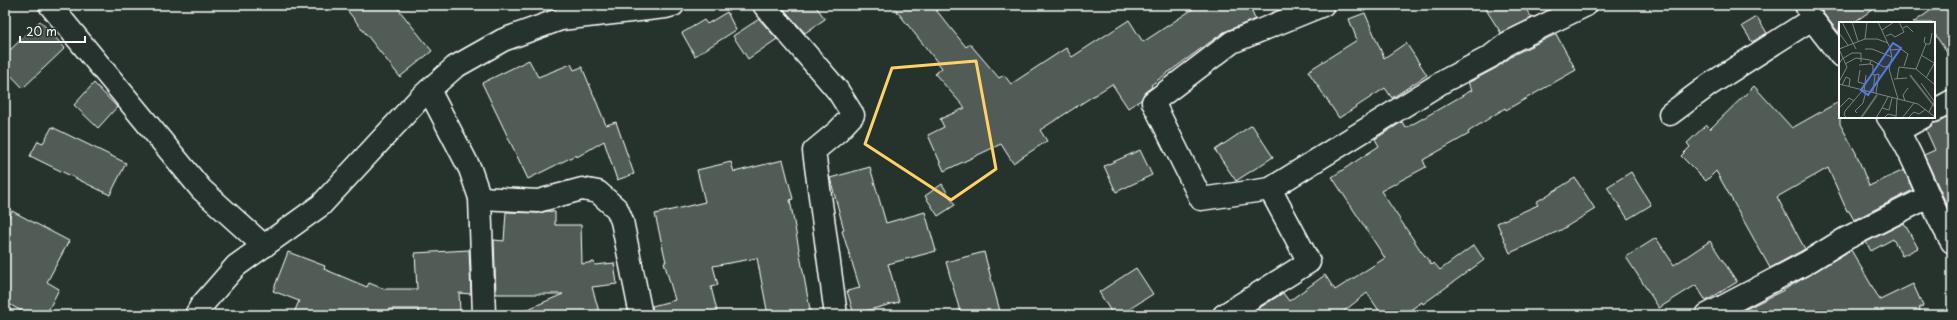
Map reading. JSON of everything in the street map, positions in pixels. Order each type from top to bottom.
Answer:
[{"type":"street","points":[[50,5],[201,190],[264,246]]},
{"type":"street","points":[[196,315],[201,306],[236,266],[321,205],[429,90],[455,67],[503,40],[562,19],[673,5]]},
{"type":"street","points":[[764,5],[838,91],[853,115],[838,131],[814,150],[836,315]]},
{"type":"street","points":[[1323,5],[1232,42],[1152,102],[1201,199],[1270,189],[1444,81],[1490,56],[1508,43],[1586,5]]},
{"type":"street","points":[[1670,114],[1809,12],[1839,54]]},
{"type":"street","points":[[429,90],[470,169],[480,198],[484,315]]},
{"type":"street","points":[[1935,110],[1952,101]]},
{"type":"street","points":[[1919,118],[1893,124],[1928,198],[1952,242]]},
{"type":"street","points":[[480,198],[538,201],[582,189],[598,192],[617,209],[622,221],[641,315]]},
{"type":"street","points":[[1224,315],[1309,262],[1270,189]]},
{"type":"street","points":[[1707,315],[1806,263],[1845,239],[1928,198]]},
{"type":"highlighted area","points":[[976,61],[996,169],[951,200],[865,144],[892,68]]},
{"type":"building","points":[[343,5],[395,5],[432,51],[400,77]]},
{"type":"building","points":[[780,5],[815,5],[825,19],[805,33]]},
{"type":"building","points":[[892,5],[932,5],[966,47],[970,44],[999,78],[1004,75],[1011,84],[1066,48],[1072,57],[1129,20],[1143,42],[1199,5],[1249,5],[1255,19],[1224,32],[1151,85],[1152,87],[1145,92],[1141,100],[1128,108],[1112,84],[1040,130],[1047,141],[1013,163],[1001,144],[944,171],[928,135],[944,127],[940,119],[965,108],[935,74],[942,68]]},
{"type":"building","points":[[1483,5],[1523,5],[1532,18],[1501,33]]},
{"type":"building","points":[[1820,5],[1879,5],[1854,22],[1839,22],[1839,33],[1823,13]]},
{"type":"building","points":[[1934,5],[1945,5],[1952,16],[1952,60],[1935,34],[1935,22],[1914,22],[1934,8]]},
{"type":"building","points":[[727,12],[736,30],[695,56],[682,33],[704,20],[707,24]]},
{"type":"building","points":[[1365,13],[1384,58],[1406,43],[1427,75],[1392,98],[1385,88],[1339,118],[1308,71],[1357,40],[1349,19]]},
{"type":"building","points":[[1757,17],[1767,33],[1752,42],[1742,26]]},
{"type":"building","points":[[759,19],[777,39],[748,59],[733,36]]},
{"type":"building","points":[[40,21],[65,48],[23,88],[5,69],[5,55]]},
{"type":"building","points":[[1556,34],[1576,70],[1506,110],[1505,108],[1468,132],[1469,134],[1423,160],[1426,167],[1381,191],[1432,265],[1434,263],[1440,270],[1474,245],[1484,260],[1423,304],[1422,302],[1403,315],[1382,315],[1367,293],[1339,315],[1248,315],[1283,293],[1289,301],[1325,275],[1335,290],[1385,258],[1332,177],[1379,146],[1375,139],[1402,122],[1406,128],[1472,90],[1468,83],[1496,68],[1515,54]]},
{"type":"building","points":[[529,60],[538,77],[571,64],[574,70],[582,67],[606,125],[616,122],[634,174],[617,180],[604,141],[577,157],[576,155],[528,179],[482,83]]},
{"type":"building","points":[[94,83],[117,107],[98,128],[74,105]]},
{"type":"building","points":[[1754,86],[1792,128],[1839,102],[1840,124],[1856,153],[1869,186],[1904,170],[1913,190],[1854,220],[1849,211],[1847,211],[1828,168],[1777,197],[1805,249],[1770,268],[1716,171],[1706,181],[1681,156],[1690,147],[1687,143],[1706,125],[1710,129]]},
{"type":"building","points":[[1952,115],[1952,216],[1924,155],[1935,150],[1926,130],[1934,123]]},
{"type":"building","points":[[1252,125],[1273,157],[1236,181],[1215,150]]},
{"type":"building","points":[[52,127],[126,163],[110,195],[30,156],[38,141],[43,143]]},
{"type":"building","points":[[1140,150],[1152,175],[1116,192],[1104,166]]},
{"type":"building","points":[[783,160],[793,199],[790,200],[811,315],[768,315],[757,258],[713,266],[718,285],[711,287],[717,311],[704,315],[653,315],[652,306],[675,300],[664,262],[666,262],[655,214],[705,202],[697,170],[731,162],[734,172]]},
{"type":"building","points":[[870,167],[886,223],[925,212],[936,251],[888,264],[899,302],[854,314],[847,291],[860,288],[842,231],[844,230],[830,178]]},
{"type":"building","points":[[1631,172],[1651,205],[1628,219],[1607,187]]},
{"type":"building","points":[[1575,178],[1595,209],[1561,230],[1510,253],[1497,223],[1538,205],[1536,202]]},
{"type":"building","points":[[942,184],[955,205],[938,216],[925,196]]},
{"type":"building","points":[[12,211],[69,241],[47,282],[59,289],[46,315],[29,315],[5,302],[5,225]]},
{"type":"building","points":[[548,211],[555,212],[555,225],[581,225],[582,264],[594,262],[595,265],[614,263],[617,284],[592,287],[600,315],[514,315],[563,294],[496,294],[494,240],[504,241],[506,212],[538,213]]},
{"type":"building","points":[[1904,223],[1918,248],[1902,256],[1893,239],[1871,251],[1866,242]]},
{"type":"building","points":[[1656,238],[1674,265],[1710,241],[1737,282],[1706,301],[1696,285],[1659,308],[1626,257]]},
{"type":"building","points":[[469,250],[471,294],[459,293],[460,311],[419,314],[418,309],[389,309],[387,315],[293,315],[299,301],[273,291],[288,252],[325,266],[324,269],[367,287],[369,283],[384,289],[417,289],[415,253]]},
{"type":"building","points":[[1851,250],[1880,300],[1913,284],[1923,306],[1919,308],[1922,315],[1734,315],[1782,291]]},
{"type":"building","points":[[984,252],[1001,315],[961,315],[946,262]]},
{"type":"building","points":[[1136,268],[1153,294],[1120,315],[1113,315],[1099,292]]}]
